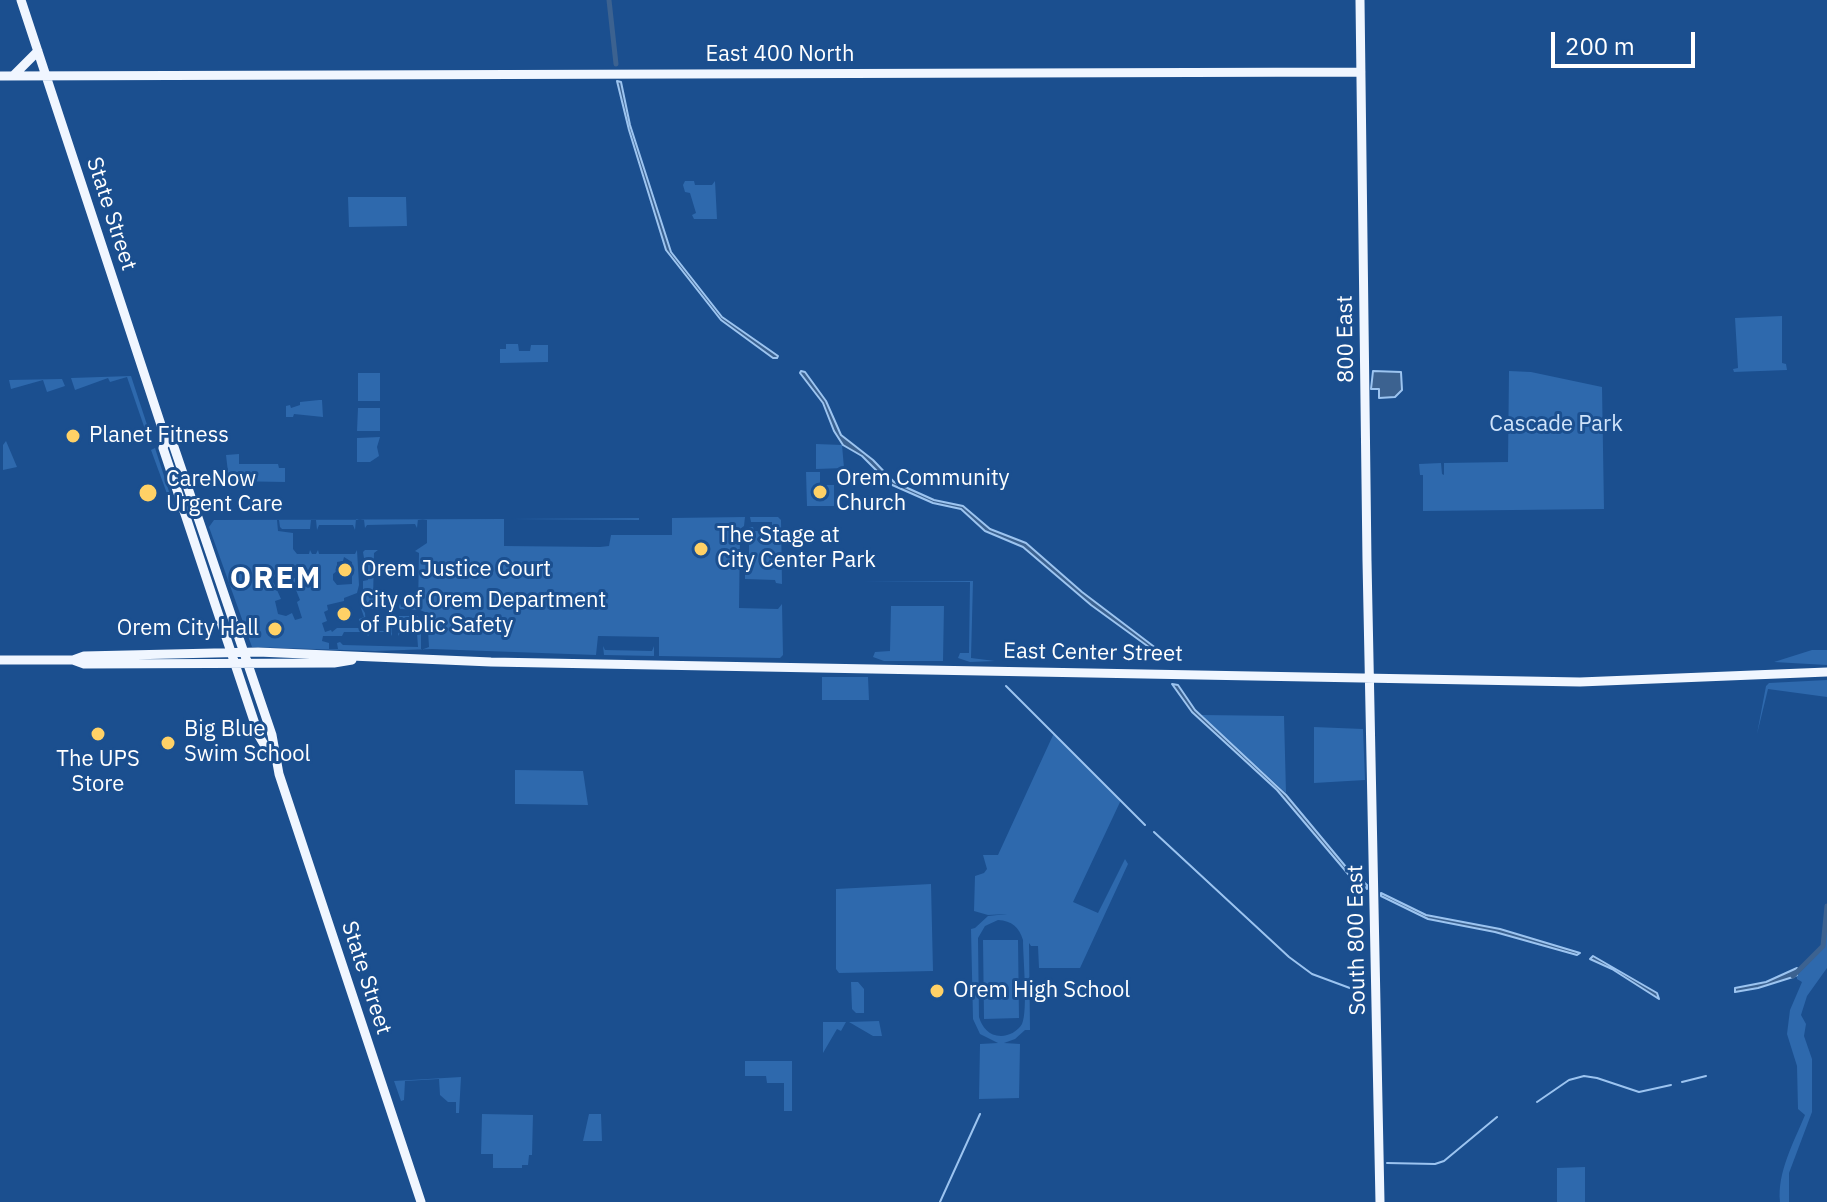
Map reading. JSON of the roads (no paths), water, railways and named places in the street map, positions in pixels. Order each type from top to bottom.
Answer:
[{"type":"main road","name":"State Street","points":[[21,0],[166,440],[163,448],[230,653],[259,736],[276,765]]},
{"type":"main road","name":"800 East","points":[[1360,0],[1370,677]]},
{"type":"main road","points":[[13,76],[38,51]]},
{"type":"main road","name":"East 400 North","points":[[0,76],[1361,72]]},
{"type":"main road","name":"State Street","points":[[166,440],[173,444],[248,663],[272,735],[276,765],[421,1202]]},
{"type":"main road","points":[[180,499],[197,514]]},
{"type":"main road","name":"East Center Street","points":[[73,660],[84,656],[333,654],[359,658],[1580,682],[1827,672]]},
{"type":"main road","name":"East Center Street","points":[[73,660],[84,664],[334,663],[359,658]]},
{"type":"main road","points":[[0,660],[73,660]]},
{"type":"main road","name":"South 800 East","points":[[1370,677],[1380,1202]]},
{"type":"waterway","points":[[609,0],[616,64]]},
{"type":"waterway","points":[[1006,686],[1145,825]]},
{"type":"waterway","points":[[1154,832],[1289,957],[1312,974],[1366,994]]},
{"type":"waterway","points":[[1793,976],[1823,946],[1827,906]]},
{"type":"waterway","points":[[1537,1102],[1569,1080],[1584,1076],[1639,1092],[1671,1085]]},
{"type":"waterway","points":[[1682,1082],[1706,1076]]},
{"type":"waterway","points":[[940,1202],[980,1114]]},
{"type":"waterway","points":[[1387,1163],[1435,1164],[1444,1161],[1497,1117]]},
{"type":"place","name":"Planet Fitness","points":[[73,436]]},
{"type":"place","name":"Orem Community Church","points":[[820,492]]},
{"type":"place","name":"CareNow Urgent Care","points":[[148,493]]},
{"type":"place","name":"The Stage at City Center Park","points":[[701,549]]},
{"type":"place","name":"Orem Justice Court","points":[[345,570]]},
{"type":"place","name":"City of Orem Department of Public Safety","points":[[344,614]]},
{"type":"place","name":"Orem City Hall","points":[[275,629]]},
{"type":"place","name":"The UPS Store","points":[[98,734]]},
{"type":"place","name":"Big Blue Swim School","points":[[168,743]]},
{"type":"place","name":"Orem High School","points":[[937,991]]},
{"type":"district","name":"OREM","points":[[276,579]]},
{"type":"park label","name":"Cascade Park","points":[[1556,425]]}]
